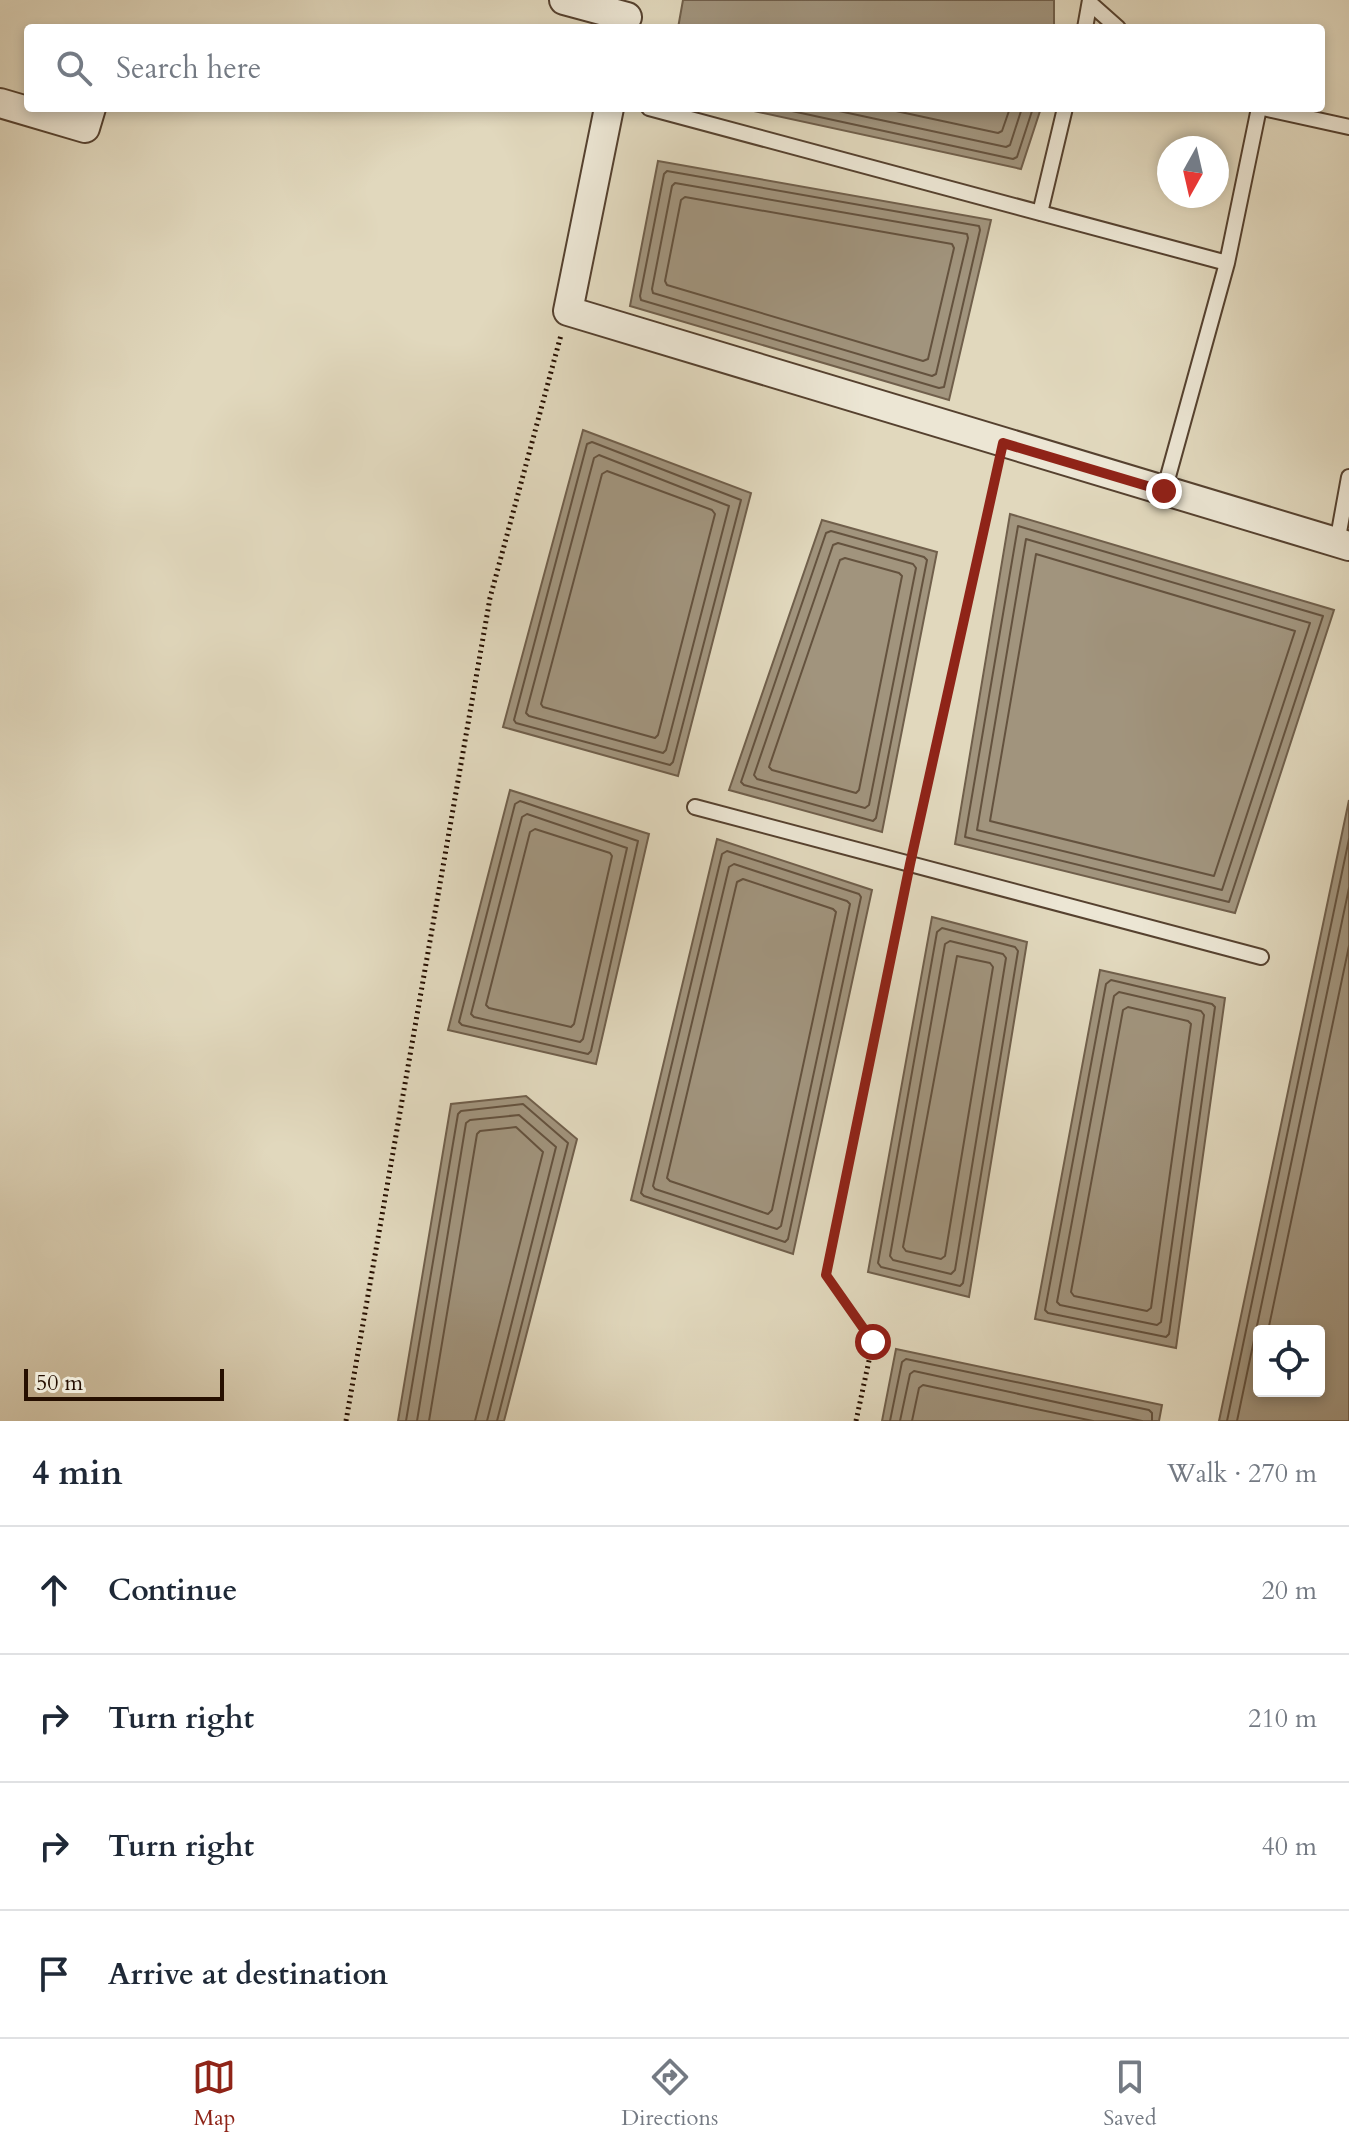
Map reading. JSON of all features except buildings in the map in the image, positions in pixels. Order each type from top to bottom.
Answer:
[{"type":"street","points":[[564,0],[627,15]]},
{"type":"street","points":[[0,103],[24,110]]},
{"type":"street","points":[[31,112],[85,128],[90,112]]},
{"type":"street","points":[[608,112],[568,311],[1343,544]]},
{"type":"lane","points":[[1086,24],[1090,2]]},
{"type":"lane","points":[[1090,2],[1114,24]]},
{"type":"lane","points":[[664,112],[1227,263]]},
{"type":"lane","points":[[1040,213],[1064,112]]},
{"type":"lane","points":[[1164,491],[1227,263],[1260,112]]},
{"type":"lane","points":[[1280,112],[1349,127]]},
{"type":"lane","points":[[1343,544],[1349,477]]},
{"type":"lane","points":[[695,807],[1261,957]]},
{"type":"path","points":[[346,1421],[490,598],[568,311]]},
{"type":"path","points":[[856,1421],[873,1342],[826,1275],[910,864],[1003,443]]},
{"type":"water","points":[[683,0],[1054,0],[1054,24],[679,24]]},
{"type":"water","points":[[758,112],[1040,112],[1021,169]]},
{"type":"water","points":[[658,161],[991,220],[949,400],[630,306]]},
{"type":"water","points":[[583,430],[751,493],[678,776],[503,727]]},
{"type":"water","points":[[1010,514],[1334,610],[1235,913],[955,844]]},
{"type":"water","points":[[822,520],[937,552],[882,832],[729,790]]},
{"type":"water","points":[[510,790],[649,834],[596,1064],[448,1030]]},
{"type":"water","points":[[1349,800],[1349,1421],[1219,1421]]},
{"type":"water","points":[[717,839],[872,890],[793,1254],[631,1200]]},
{"type":"water","points":[[932,917],[1027,942],[969,1297],[868,1272]]},
{"type":"water","points":[[1100,970],[1225,998],[1176,1348],[1035,1319]]},
{"type":"water","points":[[526,1096],[577,1139],[504,1421],[398,1421],[451,1104]]},
{"type":"water","points":[[896,1349],[1162,1405],[1159,1421],[882,1421]]},
{"type":"route","points":[[873,1342],[826,1275],[910,864],[1003,443],[1164,491]]}]
